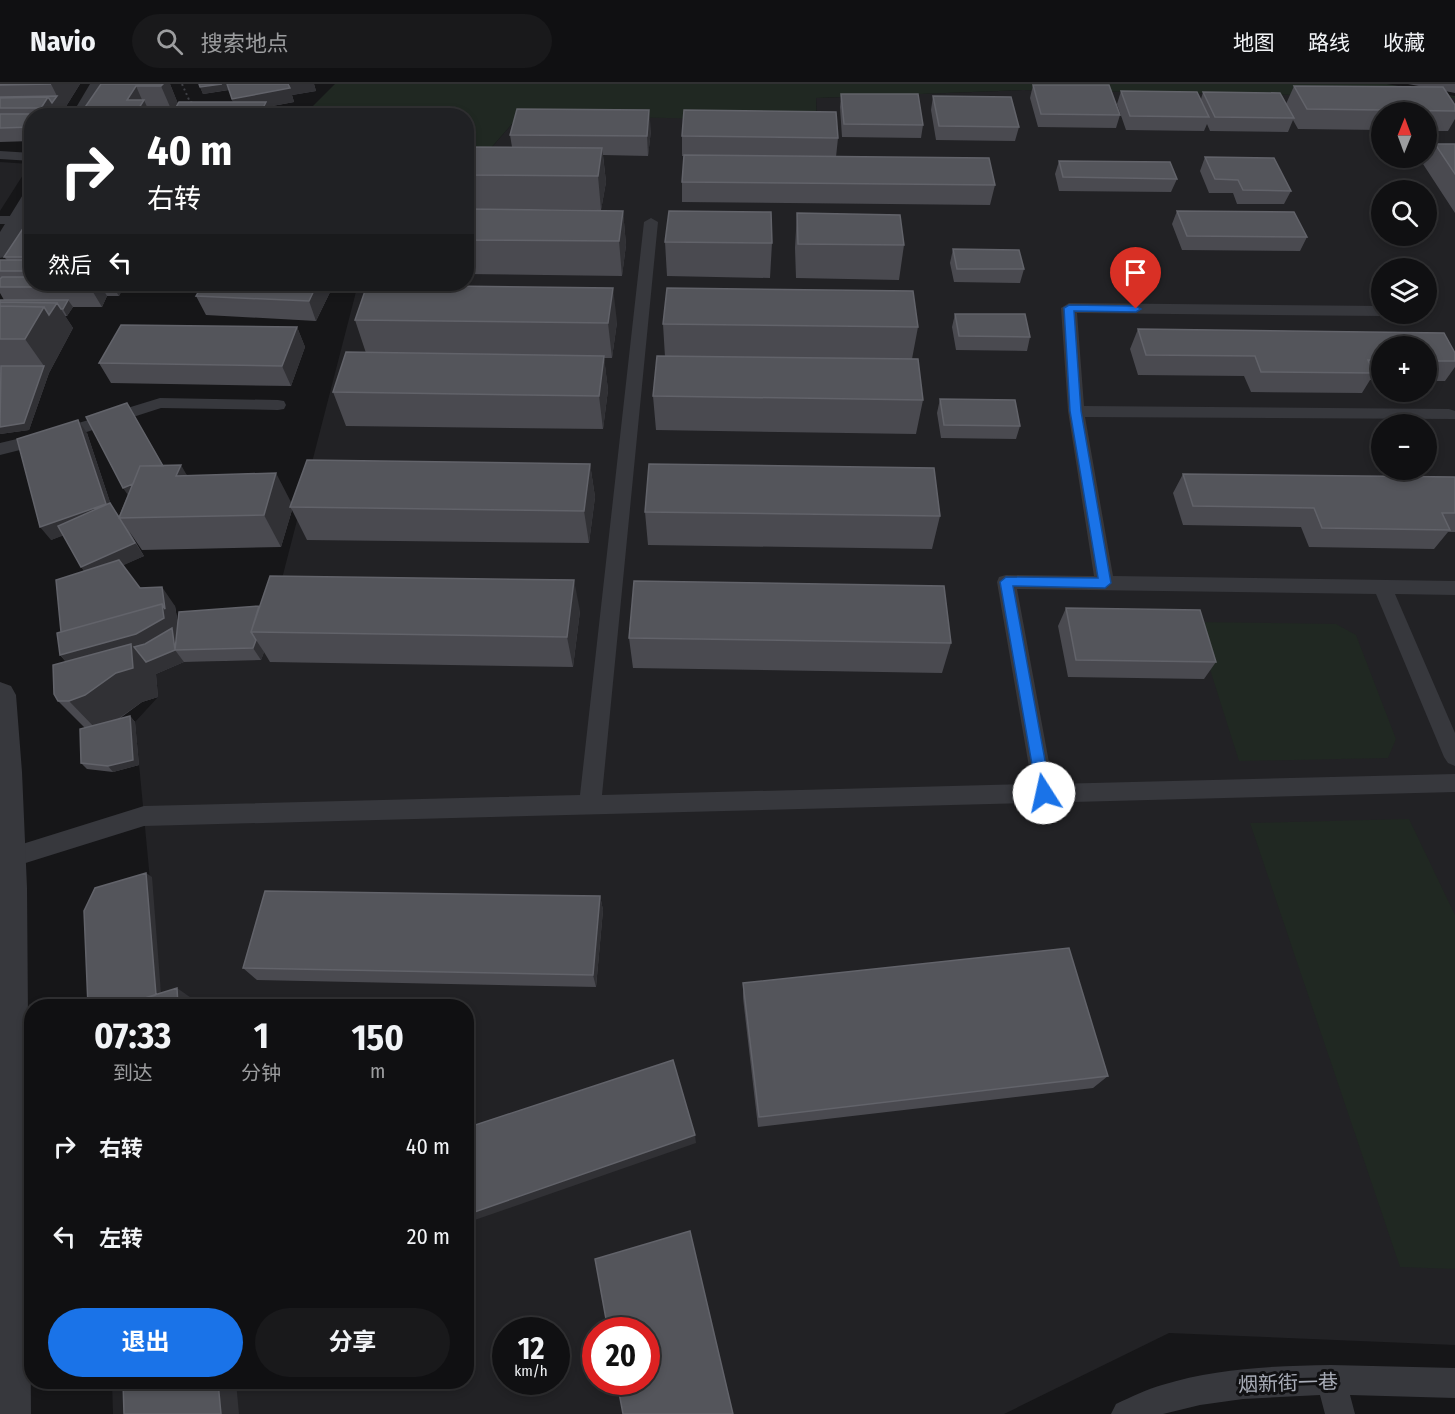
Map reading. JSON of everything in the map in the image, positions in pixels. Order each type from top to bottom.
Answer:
[{"type":"street","points":[[86,108],[100,84]]},
{"type":"street","points":[[0,251],[22,209]]},
{"type":"street","points":[[0,695],[3,766],[8,1414]]},
{"type":"lane","points":[[0,155],[24,156]]},
{"type":"lane","points":[[590,804],[651,222]]},
{"type":"lane","points":[[1105,583],[1076,411],[1069,308],[1371,312]]},
{"type":"lane","points":[[0,449],[62,434],[160,403],[278,405]]},
{"type":"lane","points":[[1076,411],[1449,416]]},
{"type":"lane","points":[[1044,793],[1006,582],[1455,588]]},
{"type":"lane","points":[[1382,587],[1455,757]]},
{"type":"lane","points":[[4,860],[144,816],[1455,783]]},
{"type":"lane","points":[[1331,1380],[1340,1414]]},
{"type":"lane","name":"烟新街一巷","points":[[1140,1411],[1220,1386],[1331,1380],[1455,1383]]},
{"type":"path","points":[[182,84],[190,102],[198,103]]},
{"type":"shaded area","points":[[335,84],[1387,84],[1455,96],[1455,98],[1023,90],[816,98],[817,121],[520,115],[490,149],[474,147],[474,108],[311,108]]},
{"type":"shaded area","points":[[1023,90],[1455,98],[1455,1345],[1169,1333],[1004,1414],[113,1414],[112,1389],[474,1389],[474,999],[161,999],[135,722],[158,697],[156,674],[184,662],[261,660],[356,291],[474,291],[474,147],[490,149],[520,115],[817,120],[816,98]]},
{"type":"shaded area","points":[[0,162],[24,164],[24,173],[0,211]]},
{"type":"shaded area","points":[[1195,622],[1336,624],[1356,635],[1396,739],[1388,758],[1239,761]]},
{"type":"shaded area","points":[[1409,819],[1455,915],[1455,1269],[1400,1267],[1250,823]]},
{"type":"building","points":[[0,84],[51,84],[0,85]]},
{"type":"building","points":[[101,84],[163,84],[161,86],[136,86],[127,100],[144,100],[139,108],[84,108]]},
{"type":"building","points":[[199,84],[222,84],[200,87]]},
{"type":"building","points":[[227,84],[288,84],[290,88],[232,99]]},
{"type":"building","points":[[1033,85],[1109,85],[1120,115],[1041,114]]},
{"type":"building","points":[[1294,86],[1443,87],[1455,105],[1455,111],[1437,111],[1437,102],[1371,102],[1371,110],[1307,109]]},
{"type":"building","points":[[1121,91],[1197,92],[1209,117],[1130,116]]},
{"type":"building","points":[[1203,92],[1280,93],[1294,118],[1215,117]]},
{"type":"building","points":[[841,94],[918,94],[923,125],[844,124]]},
{"type":"building","points":[[57,96],[52,103],[48,97],[0,98],[0,97]]},
{"type":"building","points":[[933,96],[1011,97],[1019,127],[939,126]]},
{"type":"building","points":[[48,97],[41,108],[0,108],[0,98]]},
{"type":"building","points":[[179,102],[266,102],[263,108],[176,108]]},
{"type":"building","points":[[517,109],[649,110],[647,136],[510,135]]},
{"type":"building","points":[[684,110],[836,112],[838,138],[682,136]]},
{"type":"building","points":[[0,114],[24,114],[24,127],[0,128]]},
{"type":"building","points":[[1437,144],[1455,144],[1455,174],[1437,147]]},
{"type":"building","points":[[474,147],[602,148],[598,176],[474,175]]},
{"type":"building","points":[[684,155],[989,158],[995,185],[682,182]]},
{"type":"building","points":[[1205,157],[1274,158],[1291,191],[1243,190],[1238,180],[1215,179]]},
{"type":"building","points":[[1059,161],[1170,162],[1177,179],[1063,177]]},
{"type":"building","points":[[474,209],[623,211],[619,241],[474,240]]},
{"type":"building","points":[[669,211],[771,212],[772,243],[665,242]]},
{"type":"building","points":[[1177,211],[1294,212],[1307,237],[1187,236]]},
{"type":"building","points":[[797,213],[900,215],[904,245],[798,244]]},
{"type":"building","points":[[24,227],[24,257],[4,257]]},
{"type":"building","points":[[953,249],[1019,250],[1024,269],[957,269]]},
{"type":"building","points":[[0,260],[24,260],[24,271],[0,271]]},
{"type":"building","points":[[2,277],[24,277],[24,287],[0,287]]},
{"type":"building","points":[[474,286],[613,288],[608,323],[355,320],[365,291],[474,291]]},
{"type":"building","points":[[667,288],[913,291],[918,327],[663,324]]},
{"type":"building","points":[[199,291],[314,291],[309,301],[196,296]]},
{"type":"building","points":[[0,300],[68,300],[61,309],[57,303],[0,302]]},
{"type":"building","points":[[0,302],[57,303],[49,315],[44,307],[0,306]]},
{"type":"building","points":[[0,306],[44,307],[25,339],[0,339]]},
{"type":"building","points":[[955,314],[1025,314],[1030,337],[959,336]]},
{"type":"building","points":[[121,325],[297,327],[282,366],[99,363]]},
{"type":"building","points":[[1138,329],[1444,333],[1455,353],[1455,361],[1437,361],[1437,336],[1371,336],[1371,360],[1368,360],[1371,373],[1261,372],[1255,356],[1146,355]]},
{"type":"building","points":[[346,352],[604,356],[599,396],[333,392]]},
{"type":"building","points":[[657,356],[918,359],[923,400],[653,396]]},
{"type":"building","points":[[1,366],[44,366],[24,423],[0,427]]},
{"type":"building","points":[[940,399],[1015,400],[1020,426],[944,425]]},
{"type":"building","points":[[127,403],[163,466],[140,466],[133,484],[123,488],[86,417]]},
{"type":"building","points":[[78,420],[106,504],[40,527],[17,439]]},
{"type":"building","points":[[307,460],[590,464],[584,511],[290,507]]},
{"type":"building","points":[[649,464],[934,468],[940,516],[645,512]]},
{"type":"building","points":[[181,465],[176,476],[276,473],[264,515],[119,518],[140,466]]},
{"type":"building","points":[[1183,474],[1371,476],[1371,480],[1437,480],[1437,477],[1455,477],[1455,513],[1442,513],[1450,530],[1322,528],[1314,508],[1193,506]]},
{"type":"building","points":[[110,503],[135,543],[81,567],[58,526]]},
{"type":"building","points":[[119,560],[140,588],[162,587],[165,609],[162,604],[61,632],[56,580]]},
{"type":"building","points":[[270,576],[574,580],[567,637],[251,632]]},
{"type":"building","points":[[634,581],[944,586],[951,643],[629,638]]},
{"type":"building","points":[[162,604],[164,618],[136,634],[60,655],[57,633]]},
{"type":"building","points":[[259,606],[251,632],[256,640],[253,648],[175,650],[179,612]]},
{"type":"building","points":[[1066,608],[1200,610],[1216,662],[1076,660]]},
{"type":"building","points":[[172,628],[175,650],[146,662],[134,647],[145,644]]},
{"type":"building","points":[[131,644],[133,668],[116,673],[85,695],[69,701],[58,701],[54,694],[53,665]]},
{"type":"building","points":[[130,716],[133,760],[108,766],[81,763],[80,729]]},
{"type":"building","points":[[146,873],[156,995],[143,999],[88,999],[84,911],[95,888]]},
{"type":"building","points":[[265,891],[600,896],[593,975],[243,968]]},
{"type":"building","points":[[1069,948],[1108,1076],[759,1117],[743,983]]},
{"type":"building","points":[[177,988],[178,999],[142,999]]},
{"type":"building","points":[[673,1060],[695,1135],[474,1212],[474,1125]]},
{"type":"building","points":[[690,1231],[733,1414],[623,1414],[619,1395],[660,1395],[660,1317],[606,1317],[595,1259]]},
{"type":"building","points":[[123,1389],[219,1389],[221,1414],[124,1414]]},
{"type":"route","points":[[1044,793],[1006,582],[1105,583],[1076,411],[1069,308],[1136,309]]}]
